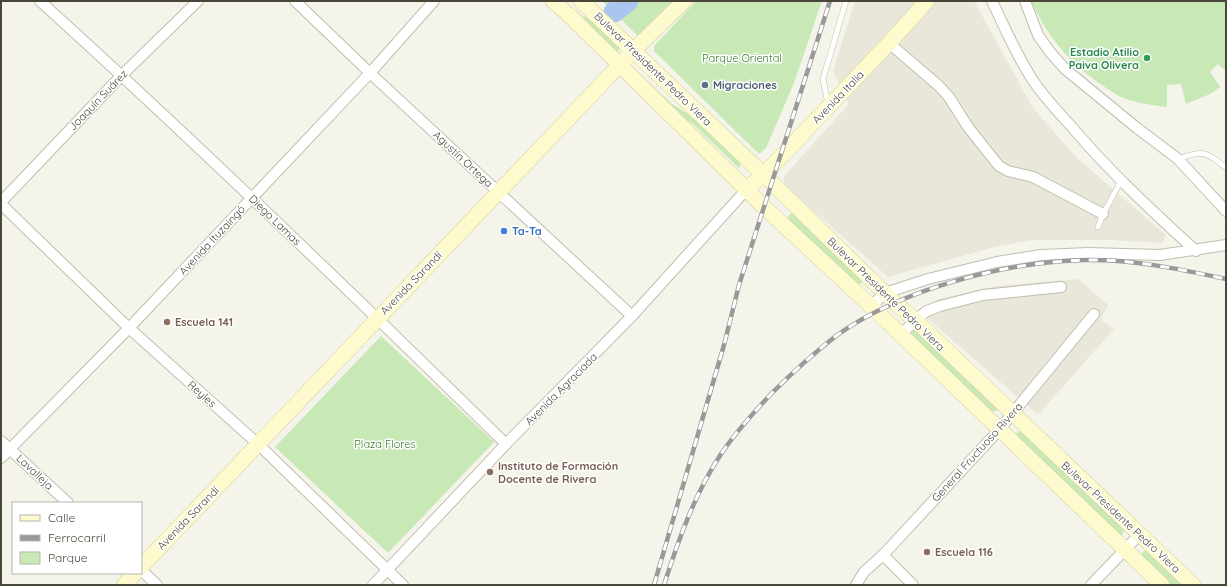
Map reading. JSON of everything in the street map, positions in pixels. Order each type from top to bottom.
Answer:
[{"type":"street","name":"Diego Lamas","points":[[40,1],[122,75],[252,198],[378,318],[506,444]]},
{"type":"street","name":"Joaquín Suárez","points":[[1,203],[122,75],[198,1]]},
{"type":"street","name":"Agustín Ortega","points":[[295,1],[370,73],[632,316]]},
{"type":"street","name":"Avenida Ituzaingó","points":[[1,458],[129,328],[370,73],[434,1]]},
{"type":"street","name":"Bulevar Presidente Pedro Viera","points":[[553,1],[746,190],[871,306],[1162,585]]},
{"type":"street","name":"Avenida Sarandí","points":[[142,566],[619,65],[684,1]]},
{"type":"street","name":"Avenida Italia","points":[[746,190],[777,161],[828,108],[889,44],[927,1]]},
{"type":"street","points":[[992,1],[1016,53],[1034,82],[1095,155],[1196,251]]},
{"type":"street","points":[[1024,1],[1038,35],[1065,69],[1131,124],[1178,159],[1226,211]]},
{"type":"street","name":"Bulevar Presidente Pedro Viera","points":[[584,2],[633,51],[763,174],[1012,415],[1193,585]]},
{"type":"street","points":[[889,44],[950,97],[968,127],[999,166],[1008,171],[1033,177],[1103,214]]},
{"type":"street","name":"Avenida Agraciada","points":[[373,585],[506,444],[632,316],[746,190]]},
{"type":"street","name":"Reyles","points":[[1,203],[129,328],[258,444],[403,585]]},
{"type":"street","points":[[871,306],[885,293],[943,275],[997,262],[1041,254],[1088,253],[1160,255],[1196,251],[1226,245]]},
{"type":"street","points":[[901,335],[915,320],[927,311],[940,306],[983,295],[1061,286]]},
{"type":"street","name":"General Fructuoso Rivera","points":[[856,585],[864,572],[883,555],[999,430],[1094,314]]},
{"type":"street","name":"Lavalleja","points":[[1,440],[67,502]]},
{"type":"street","points":[[1092,585],[1140,534]]},
{"type":"street","points":[[883,555],[913,585]]},
{"type":"street","points":[[142,571],[157,585]]},
{"type":"street","points":[[124,585],[134,574]]},
{"type":"lane","points":[[828,108],[823,78],[846,1]]},
{"type":"lane","points":[[1178,159],[1193,153],[1205,153],[1215,158],[1226,168]]},
{"type":"lane","points":[[1098,228],[1103,214],[1121,181]]},
{"type":"shaded area","points":[[855,1],[974,1],[1033,108],[1077,158],[1166,235],[1162,243],[1110,240],[1031,240],[994,247],[888,277],[784,185],[784,176],[849,104],[833,71]]},
{"type":"shaded area","points":[[1078,279],[1108,305],[1101,320],[1114,329],[1038,415],[918,310],[939,299],[996,286]]},
{"type":"green space","points":[[602,1],[678,1],[638,36]]},
{"type":"green space","name":"Parque Oriental","points":[[696,1],[822,1],[794,83],[766,148],[759,154],[654,51],[654,46]]},
{"type":"green space","name":"Estadio Atilio Paiva Olivera","points":[[1031,1],[1226,1],[1226,71],[1218,64],[1210,72],[1220,87],[1210,94],[1186,104],[1181,84],[1167,85],[1167,107],[1137,102],[1119,96],[1085,73],[1066,55],[1044,25]]},
{"type":"green space","points":[[586,15],[619,47],[619,51],[616,51],[582,19]]},
{"type":"green space","points":[[631,66],[672,104],[696,119],[741,163],[739,168],[693,124],[673,112]]},
{"type":"green space","points":[[790,214],[794,214],[862,280],[861,283],[858,285],[787,219]]},
{"type":"green space","points":[[913,327],[997,408],[996,411],[990,411],[907,333]]},
{"type":"green space","name":"Plaza Flores","points":[[381,336],[494,442],[388,553],[275,447]]},
{"type":"green space","points":[[1019,431],[1022,431],[1124,528],[1123,534],[1120,535],[1016,437],[1016,434]]},
{"type":"green space","points":[[1147,551],[1182,585],[1170,585],[1142,557],[1141,554]]},
{"type":"waterway","points":[[614,12],[628,1]]},
{"type":"railway","points":[[654,585],[724,345],[739,285],[830,1]]},
{"type":"railway","points":[[664,585],[681,534],[695,501],[721,454],[739,430],[772,393],[820,349],[836,336],[862,319],[922,292],[955,281],[1021,266],[1053,262],[1084,260],[1120,261],[1173,268],[1226,279]]},
{"type":"place","name":"Estadio Atilio Paiva Olivera","points":[[1147,58]]},
{"type":"place","name":"Migraciones","points":[[705,85]]},
{"type":"place","name":"Ta-Ta","points":[[504,231]]},
{"type":"place","name":"Escuela 141","points":[[167,322]]},
{"type":"place","name":"Instituto de Formación Docente de Rivera","points":[[490,472]]},
{"type":"place","name":"Escuela 116","points":[[927,552]]}]
